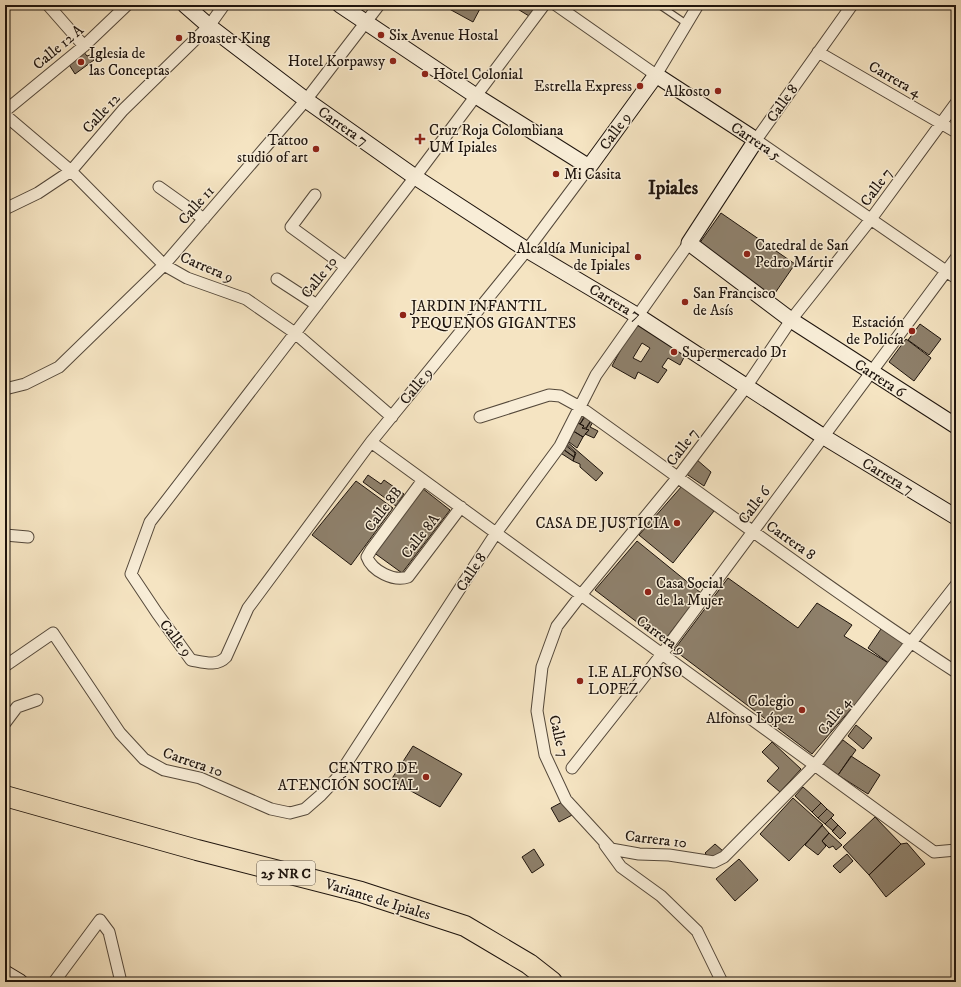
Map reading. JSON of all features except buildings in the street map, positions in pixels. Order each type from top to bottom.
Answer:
[{"type":"highway","name":"Variante de Ipiales","points":[[5,796],[197,850],[361,892],[465,926],[529,964],[552,982]]},
{"type":"main road","name":"Carrera 7","points":[[185,5],[209,26],[306,100],[415,177],[527,250],[638,316],[824,437],[956,517]]},
{"type":"main road","points":[[340,5],[476,96],[589,167]]},
{"type":"main road","name":"Carrera 5","points":[[656,76],[756,140]]},
{"type":"main road","name":"Calle 9","points":[[589,167],[656,76]]},
{"type":"main road","name":"Calle 8","points":[[689,243],[756,140]]},
{"type":"main road","name":"Carrera 6","points":[[689,243],[791,320],[956,426]]},
{"type":"main road","points":[[5,973],[20,982]]},
{"type":"street","points":[[48,5],[84,46]]},
{"type":"street","name":"Calle 12 A","points":[[5,111],[84,46],[128,5]]},
{"type":"street","name":"Calle 12","points":[[5,209],[38,193],[71,171],[122,110],[209,26],[224,5]]},
{"type":"street","name":"Calle 11","points":[[5,389],[25,384],[59,367],[164,265],[306,100],[379,5]]},
{"type":"street","name":"Calle 10","points":[[131,574],[150,522],[415,177],[544,5]]},
{"type":"street","name":"Carrera 5","points":[[556,5],[656,76]]},
{"type":"street","name":"Calle 9","points":[[656,76],[698,5]]},
{"type":"street","name":"Calle 8","points":[[756,140],[852,5]]},
{"type":"street","name":"Carrera 4","points":[[818,52],[956,132]]},
{"type":"street","name":"Calle 7","points":[[592,829],[566,800],[545,755],[537,711],[542,667],[557,626],[581,594],[678,477],[746,387],[791,320],[871,219],[956,103]]},
{"type":"street","name":"Carrera 9","points":[[5,115],[71,171],[164,265],[187,278],[246,299],[295,333],[392,417]]},
{"type":"street","name":"Carrera 5","points":[[756,140],[956,278]]},
{"type":"street","name":"Calle 9","points":[[131,574],[156,613],[191,660],[215,664],[222,662],[248,608],[371,442],[527,250],[589,167]]},
{"type":"street","points":[[159,188],[204,219]]},
{"type":"street","points":[[315,196],[291,227],[346,267]]},
{"type":"street","name":"Calle 8","points":[[290,813],[305,809],[337,778],[496,533],[560,446],[576,405],[689,243]]},
{"type":"street","name":"Calle 6","points":[[572,768],[662,654],[956,258]]},
{"type":"street","points":[[277,279],[316,304]]},
{"type":"street","name":"Carrera 8","points":[[480,417],[555,394],[576,405],[753,532],[956,672]]},
{"type":"street","name":"Carrera 9","points":[[371,442],[934,852],[956,850]]},
{"type":"street","name":"Calle 8B","points":[[401,579],[393,578],[369,563],[367,557],[370,550],[423,480]]},
{"type":"street","name":"Calle 8A","points":[[401,579],[408,577],[461,507]]},
{"type":"street","points":[[5,535],[28,537]]},
{"type":"street","name":"Calle 4","points":[[724,857],[815,765],[956,585]]},
{"type":"street","name":"Carrera 10","points":[[5,666],[53,632],[120,733],[144,759],[164,770],[200,778],[271,809],[290,813]]},
{"type":"street","points":[[5,723],[17,707],[37,700]]},
{"type":"street","points":[[592,829],[621,867],[661,896],[697,931],[722,982]]},
{"type":"street","name":"Carrera 10","points":[[592,829],[611,849],[639,854],[668,855],[714,862],[724,857]]},
{"type":"street","points":[[54,982],[100,920],[109,932],[121,982]]},
{"type":"lane","points":[[659,5],[687,24]]},
{"type":"place","name":"Six Avenue Hostal","points":[[381,35]]},
{"type":"place","name":"Broaster King","points":[[179,38]]},
{"type":"place","name":"Hotel Korpawsy","points":[[393,61]]},
{"type":"place","name":"Iglesia de las Conceptas","points":[[81,62]]},
{"type":"place","name":"Hotel Colonial","points":[[425,74]]},
{"type":"place","name":"Estrella Express","points":[[640,86]]},
{"type":"place","name":"Alkosto","points":[[718,91]]},
{"type":"place","name":"Cruz Roja Colombiana UM Ipiales","points":[[420,139]]},
{"type":"place","name":"Tattoo studio of art","points":[[316,149]]},
{"type":"place","name":"Mi Casita","points":[[556,174]]},
{"type":"place","name":"Catedral de San Pedro Mártir","points":[[747,254]]},
{"type":"place","name":"Alcaldía Municipal de Ipiales","points":[[638,257]]},
{"type":"place","name":"San Francisco de Asís","points":[[685,302]]},
{"type":"place","name":"JARDIN INFANTIL PEQUEÑOS GIGANTES","points":[[403,315]]},
{"type":"place","name":"Estación de Policía","points":[[912,331]]},
{"type":"place","name":"Supermercado D1","points":[[674,352]]},
{"type":"place","name":"CASA DE JUSTICIA","points":[[677,523]]},
{"type":"place","name":"Casa Social de la Mujer","points":[[648,592]]},
{"type":"place","name":"I.E ALFONSO LOPEZ","points":[[580,681]]},
{"type":"place","name":"Colegio Alfonso López","points":[[802,710]]},
{"type":"place","name":"CENTRO DE ATENCIÓN SOCIAL","points":[[426,777]]},
{"type":"district","name":"Ipiales","points":[[673,187]]}]
